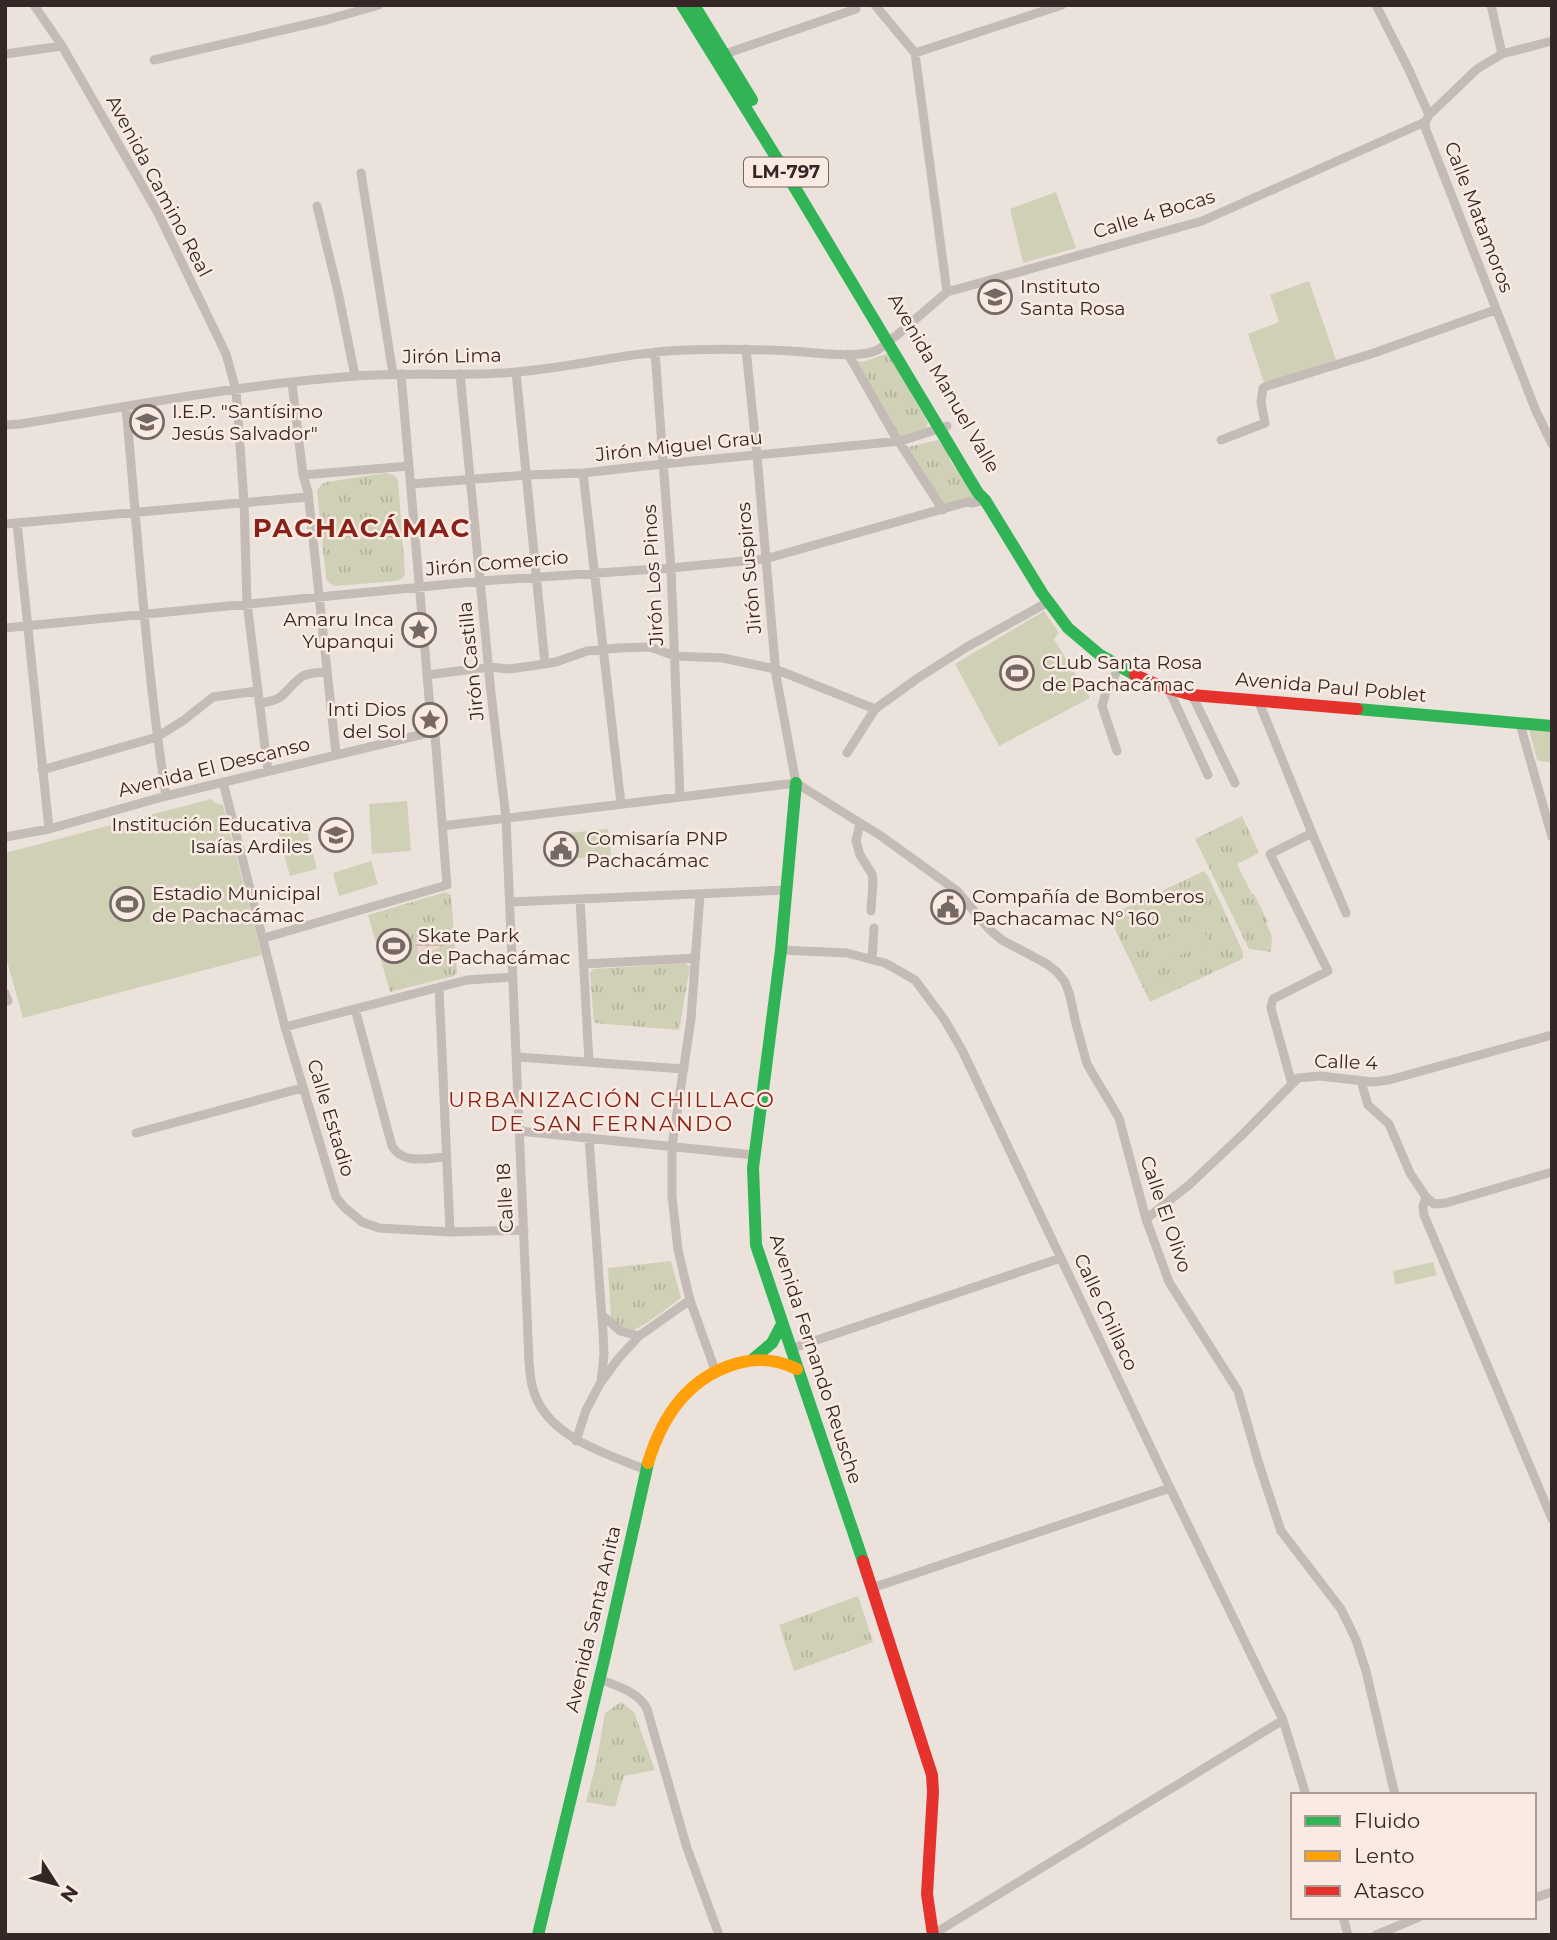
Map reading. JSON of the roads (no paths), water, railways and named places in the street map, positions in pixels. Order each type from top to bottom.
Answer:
[{"type":"street","name":"Avenida Camino Real","points":[[34,5],[62,46],[158,213],[226,354],[236,390],[244,502],[247,603],[268,771]]},
{"type":"street","points":[[154,60],[379,5]]},
{"type":"street","name":"Avenida Manuel Valle","points":[[681,5],[719,56],[892,338],[944,427],[978,494],[985,500]]},
{"type":"street","name":"Avenida Manuel Valle","points":[[694,5],[719,56]]},
{"type":"street","points":[[875,5],[915,53],[947,292]]},
{"type":"street","points":[[915,53],[1062,5]]},
{"type":"street","name":"Calle Matamoros","points":[[1376,5],[1409,69],[1427,118],[1426,130],[1495,310],[1552,444]]},
{"type":"street","points":[[1491,5],[1502,54]]},
{"type":"street","points":[[719,56],[856,9]]},
{"type":"street","name":"Calle 4 Bocas","points":[[892,338],[947,292],[1202,221],[1427,118],[1477,69],[1502,54],[1552,41]]},
{"type":"street","points":[[5,54],[62,46]]},
{"type":"street","points":[[264,937],[447,885],[409,466],[397,374],[360,173]]},
{"type":"street","points":[[317,206],[355,376]]},
{"type":"street","points":[[1221,440],[1265,423],[1261,397],[1266,386],[1371,354],[1495,310]]},
{"type":"street","name":"Jirón Lima","points":[[5,425],[182,396],[355,376],[516,372],[655,352],[695,349],[867,353],[877,351],[892,338]]},
{"type":"street","name":"Jirón Suspiros","points":[[746,349],[775,669],[796,783]]},
{"type":"street","name":"Jirón Los Pinos","points":[[655,352],[671,568],[680,797]]},
{"type":"street","points":[[848,354],[943,510]]},
{"type":"street","points":[[516,372],[545,664]]},
{"type":"street","name":"Jirón Castilla","points":[[460,374],[506,818]]},
{"type":"street","points":[[292,383],[308,497],[336,754]]},
{"type":"street","points":[[126,407],[144,614],[166,796]]},
{"type":"street","name":"Jirón Miguel Grau","points":[[411,484],[528,475],[583,474],[899,441],[944,427]]},
{"type":"street","points":[[303,475],[409,466]]},
{"type":"street","points":[[583,474],[621,804]]},
{"type":"street","points":[[5,524],[308,497]]},
{"type":"street","name":"Jirón Comercio","points":[[5,628],[536,576],[765,559],[967,502],[985,500]]},
{"type":"street","name":"Avenida Paul Poblet","points":[[985,500],[1048,602],[1073,633],[1093,651],[1119,667],[1168,690],[1192,695],[1520,724],[1549,724]]},
{"type":"street","points":[[17,523],[49,829]]},
{"type":"street","points":[[847,753],[875,709],[967,647],[1048,602]]},
{"type":"street","points":[[427,675],[489,667],[509,669],[556,662],[587,651],[650,647],[675,656],[723,658],[775,669],[875,709]]},
{"type":"street","points":[[1117,751],[1102,706],[1119,667]]},
{"type":"street","points":[[259,704],[274,702],[280,698],[301,676],[327,672]]},
{"type":"street","points":[[1168,690],[1208,775]]},
{"type":"street","points":[[41,770],[157,737],[214,697],[257,691]]},
{"type":"street","points":[[1192,695],[1235,783]]},
{"type":"street","points":[[1258,700],[1346,913]]},
{"type":"street","points":[[1520,724],[1552,838]]},
{"type":"street","name":"Avenida El Descanso","points":[[5,837],[49,829],[166,796],[432,732]]},
{"type":"street","name":"Calle Estadio","points":[[223,782],[285,1027],[336,1197],[362,1222],[379,1228],[524,1230]]},
{"type":"street","points":[[442,826],[796,783]]},
{"type":"street","name":"Calle El Olivo","points":[[796,783],[860,823],[957,891],[998,936],[1047,964],[1065,982],[1087,1064],[1119,1118],[1146,1219],[1169,1282],[1238,1391],[1281,1531],[1341,1609],[1356,1640],[1366,1671],[1395,1793]]},
{"type":"street","name":"Avenida Fernando Reusche","points":[[796,783],[781,950],[752,1168],[756,1245],[932,1775],[928,1894],[933,1935]]},
{"type":"street","name":"Calle 18","points":[[506,818],[529,1362],[533,1391],[544,1411],[576,1441],[647,1470]]},
{"type":"street","points":[[860,823],[856,841],[860,855],[872,874],[871,911]]},
{"type":"street","points":[[1293,1084],[1272,1012],[1273,999],[1328,971],[1270,855],[1311,833]]},
{"type":"street","points":[[510,902],[787,890]]},
{"type":"street","points":[[700,894],[684,1069],[672,1146],[672,1196],[674,1223],[690,1300],[715,1370]]},
{"type":"street","points":[[580,899],[589,1062]]},
{"type":"street","points":[[872,959],[874,929]]},
{"type":"street","name":"Calle Chillaco","points":[[781,950],[847,953],[885,963],[915,980],[944,1019],[962,1050],[1283,1720],[1305,1793]]},
{"type":"street","points":[[584,964],[696,958]]},
{"type":"street","points":[[285,1027],[467,980],[513,976]]},
{"type":"street","points":[[439,987],[450,1231]]},
{"type":"street","points":[[355,1009],[391,1146],[396,1154],[403,1158],[446,1157]]},
{"type":"street","name":"Calle 4","points":[[1146,1219],[1189,1185],[1298,1079],[1320,1076],[1373,1083],[1552,1035]]},
{"type":"street","points":[[517,1057],[684,1069]]},
{"type":"street","points":[[1361,1081],[1368,1105],[1389,1124],[1410,1173],[1434,1204],[1446,1203],[1552,1172]]},
{"type":"street","points":[[136,1133],[303,1088]]},
{"type":"street","points":[[519,1130],[754,1155]]},
{"type":"street","points":[[589,1138],[604,1354],[601,1382]]},
{"type":"street","points":[[1426,1197],[1424,1216],[1552,1519]]},
{"type":"street","points":[[790,1349],[1060,1258]]},
{"type":"street","points":[[576,1441],[586,1410],[601,1382],[618,1359],[639,1336],[690,1300]]},
{"type":"street","points":[[602,1315],[620,1331],[639,1336]]},
{"type":"street","name":"Avenida Santa Anita","points":[[752,1359],[772,1343],[782,1324]]},
{"type":"street","name":"Avenida Santa Anita","points":[[538,1935],[647,1470],[662,1428],[671,1410],[684,1395],[715,1370],[752,1359],[777,1360],[797,1368]]},
{"type":"street","points":[[872,1588],[1170,1488]]},
{"type":"street","points":[[600,1679],[633,1693],[643,1701],[647,1709],[687,1848],[719,1935]]},
{"type":"street","points":[[933,1935],[1283,1720]]},
{"type":"street","points":[[1376,1935],[1414,1919]]},
{"type":"place","name":"Instituto Santa Rosa","points":[[995,297]]},
{"type":"place","name":"I.E.P. \"Santísimo Jesús Salvador\"","points":[[147,422]]},
{"type":"place","name":"Amaru Inca Yupanqui","points":[[419,630]]},
{"type":"place","name":"CLub Santa Rosa de Pachacámac","points":[[1017,673]]},
{"type":"place","name":"Inti Dios del Sol","points":[[430,720]]},
{"type":"place","name":"Institución Educativa Isaías Ardiles","points":[[336,835]]},
{"type":"place","name":"Comisaría PNP Pachacámac","points":[[561,849]]},
{"type":"place","name":"Estadio Municipal de Pachacámac","points":[[127,904]]},
{"type":"place","name":"Compañía de Bomberos Pachacamac Nº 160","points":[[948,907]]},
{"type":"place","name":"Skate Park de Pachacámac","points":[[394,946]]},
{"type":"district","name":"PACHACÁMAC","points":[[362,528]]},
{"type":"district","name":"URBANIZACIÓN CHILLACO DE SAN FERNANDO","points":[[612,1111]]}]
